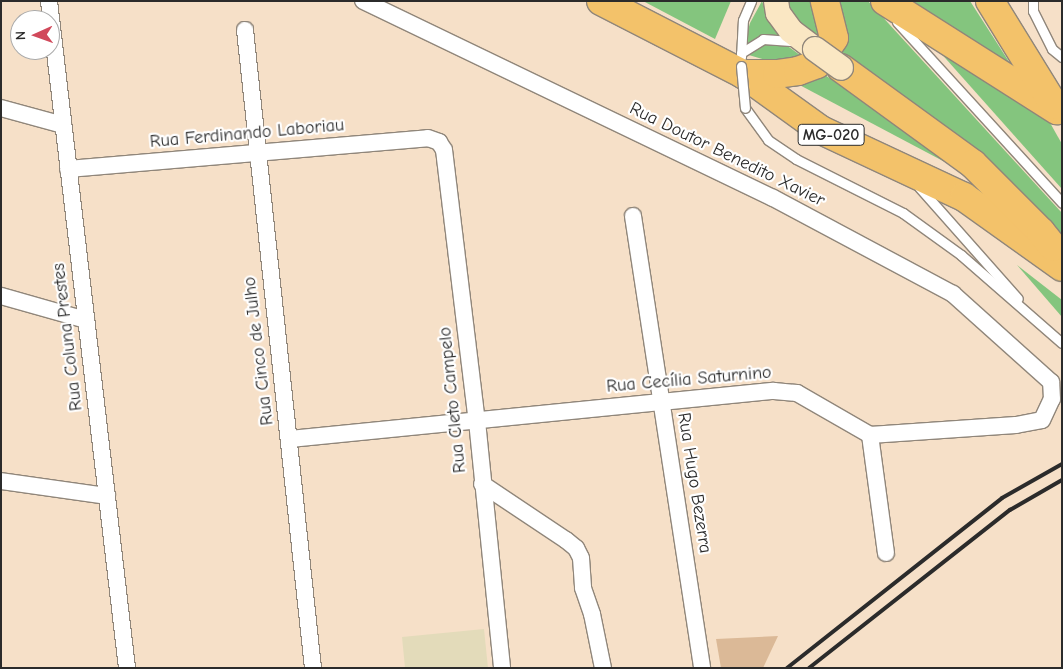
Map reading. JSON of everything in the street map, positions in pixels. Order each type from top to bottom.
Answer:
[{"type":"highway","name":"MG-020","points":[[601,1],[742,64],[821,130],[964,197],[1062,266]]},
{"type":"highway","points":[[742,64],[777,74],[798,71],[817,64],[834,38],[825,1]]},
{"type":"highway","points":[[884,1],[1059,113]]},
{"type":"highway","points":[[990,1],[1059,113]]},
{"type":"highway","points":[[841,68],[973,164],[1042,232],[1062,260]]},
{"type":"street","name":"Rua Coluna Prestes","points":[[48,1],[127,668]]},
{"type":"street","name":"Rua Doutor Benedito Xavier","points":[[362,1],[773,198],[953,294],[1051,382],[1052,399],[1042,420],[1016,425],[870,435]]},
{"type":"street","points":[[776,1],[778,13],[791,31],[841,68]]},
{"type":"street","name":"Rua Cinco de Julho","points":[[245,30],[256,154],[290,439],[312,668]]},
{"type":"street","points":[[1,108],[63,125]]},
{"type":"street","name":"Rua Ferdinando Laboriau","points":[[68,169],[428,138]]},
{"type":"street","name":"Rua Cleto Campelo","points":[[428,138],[439,142],[444,150],[477,421],[502,668]]},
{"type":"street","name":"Rua Hugo Bezerra","points":[[633,216],[702,668]]},
{"type":"street","points":[[1,296],[86,320]]},
{"type":"street","name":"Rua Cecília Saturnino","points":[[290,439],[477,421],[661,400],[774,391],[797,393],[870,435]]},
{"type":"street","points":[[870,435],[886,553]]},
{"type":"street","points":[[1,481],[107,496]]},
{"type":"street","points":[[482,484],[576,548],[581,558],[583,588],[592,614],[603,668]]},
{"type":"lane","points":[[751,1],[743,20],[742,64],[745,108],[768,140],[796,158],[903,213],[961,255],[1062,343]]},
{"type":"lane","points":[[878,1],[1062,203]]},
{"type":"lane","points":[[1033,1],[1033,10],[1052,48],[1062,57]]},
{"type":"lane","points":[[742,64],[764,39],[788,39],[813,47]]},
{"type":"lane","points":[[906,171],[1043,326]]},
{"type":"shaded area","points":[[484,629],[488,668],[405,668],[402,637]]},
{"type":"green space","points":[[643,1],[731,1],[715,39]]},
{"type":"green space","points":[[762,1],[771,25],[789,47],[808,61],[769,61],[742,53],[750,23]]},
{"type":"green space","points":[[782,1],[813,1],[826,39],[819,44],[794,23]]},
{"type":"green space","points":[[833,1],[868,1],[1062,213],[1062,236],[837,55]]},
{"type":"green space","points":[[907,1],[970,1],[1022,82]]},
{"type":"green space","points":[[922,32],[1045,114],[1062,144],[1062,189]]},
{"type":"green space","points":[[819,71],[931,146],[960,170],[792,81]]},
{"type":"green space","points":[[1017,265],[1062,300],[1062,317]]},
{"type":"building","points":[[778,636],[763,668],[721,668],[716,639]]},
{"type":"railway","points":[[787,668],[1002,498],[1062,464]]},
{"type":"railway","points":[[809,668],[1010,510],[1062,480]]}]
